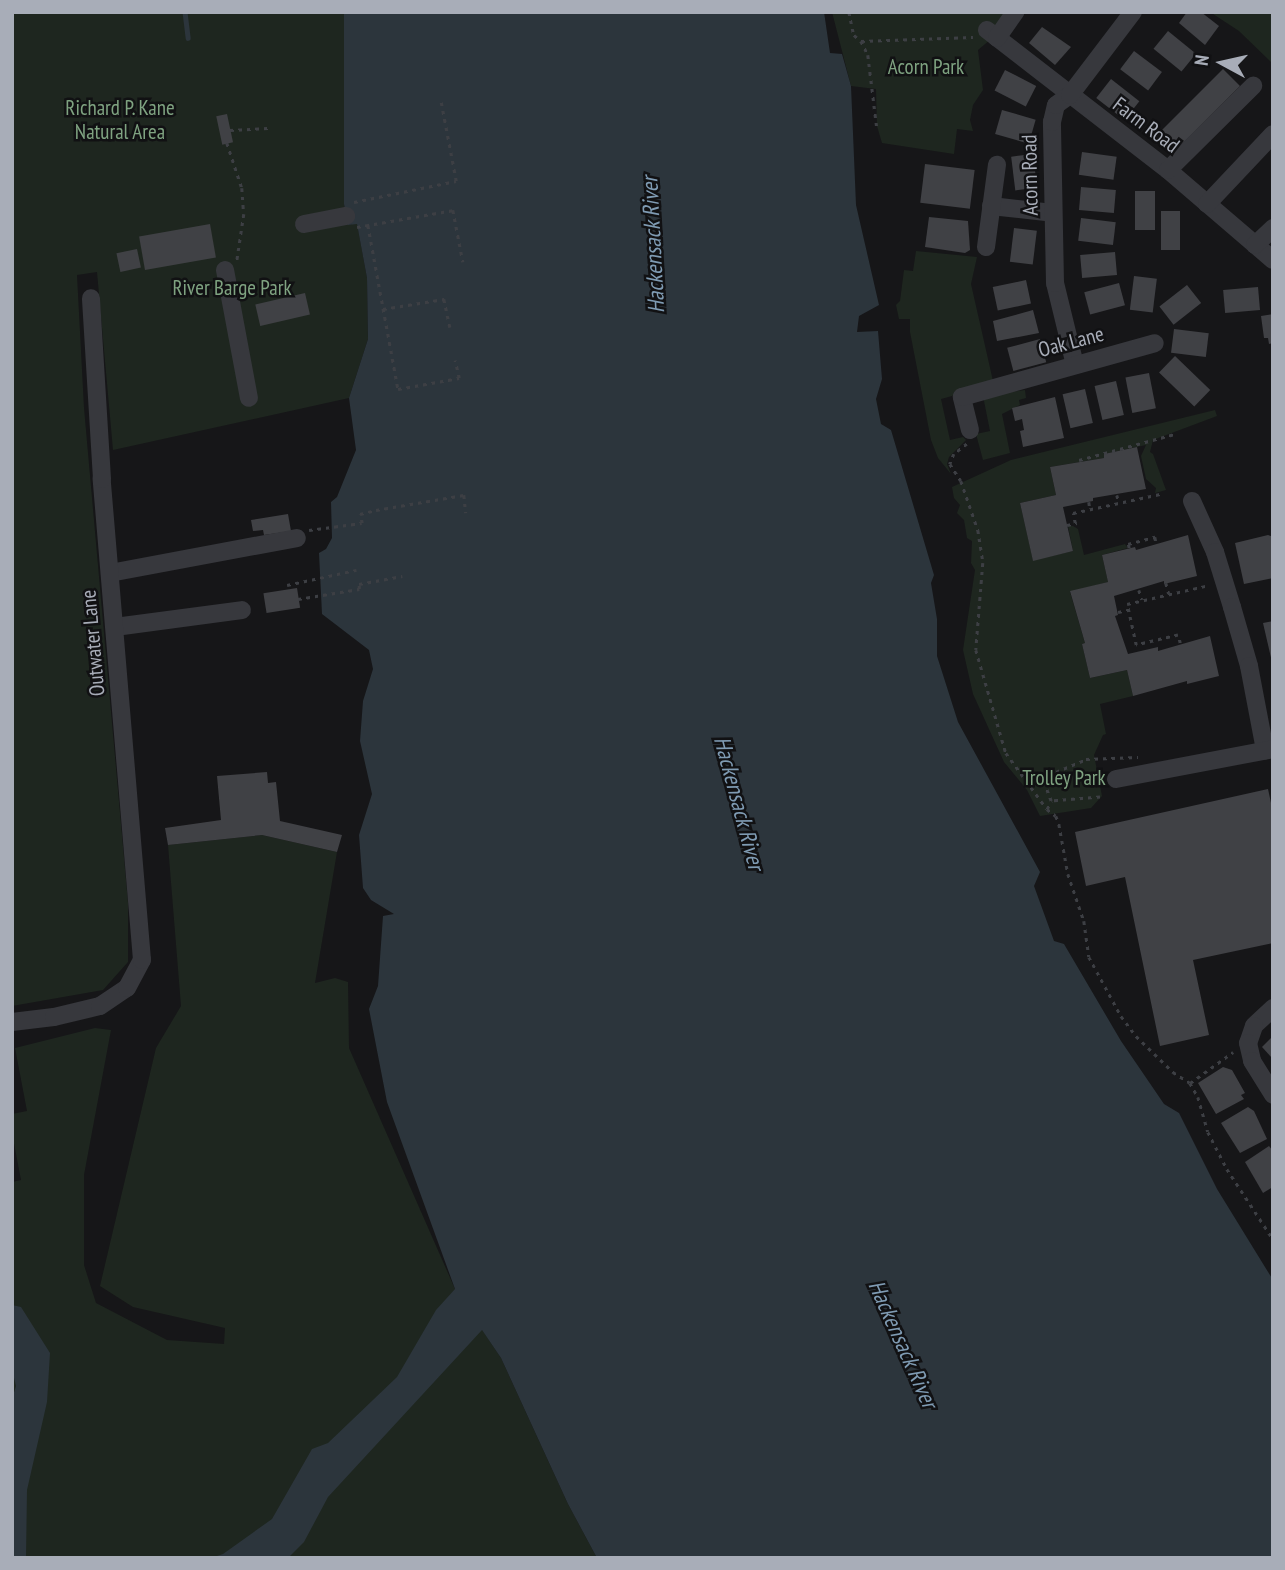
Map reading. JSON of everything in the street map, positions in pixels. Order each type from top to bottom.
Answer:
[{"type":"street","points":[[988,35],[1015,12]]},
{"type":"street","name":"Acorn Road","points":[[1074,365],[1055,283],[1052,122],[1056,105],[1070,96],[1133,12]]},
{"type":"street","name":"Farm Road","points":[[988,35],[1168,170],[1273,260]]},
{"type":"street","points":[[1168,170],[1253,86]]},
{"type":"street","points":[[1207,204],[1273,134]]},
{"type":"street","points":[[986,247],[997,165]]},
{"type":"street","points":[[991,206],[1053,214]]},
{"type":"street","points":[[303,225],[349,216]]},
{"type":"street","points":[[1255,246],[1273,228]]},
{"type":"street","points":[[232,269],[249,398]]},
{"type":"street","name":"Outwater Lane","points":[[12,1022],[54,1017],[100,1006],[131,982],[142,960],[90,298]]},
{"type":"street","name":"Oak Lane","points":[[969,434],[962,397],[1155,343]]},
{"type":"street","points":[[1116,779],[1269,749],[1249,666],[1215,552],[1192,501]]},
{"type":"street","points":[[110,573],[300,535]]},
{"type":"street","points":[[115,627],[242,610]]},
{"type":"street","points":[[1273,1008],[1254,1026],[1248,1043],[1252,1060],[1273,1095]]},
{"type":"path","points":[[849,12],[854,35],[861,41],[868,55],[877,128]]},
{"type":"path","points":[[861,41],[988,35]]},
{"type":"path","points":[[349,216],[456,181],[441,102]]},
{"type":"path","points":[[230,130],[268,128]]},
{"type":"path","points":[[228,144],[242,188],[244,214],[232,269]]},
{"type":"path","points":[[349,216],[368,225],[453,210],[463,262]]},
{"type":"path","points":[[368,225],[398,389],[458,378],[456,360]]},
{"type":"path","points":[[383,309],[444,299],[450,327]]},
{"type":"path","points":[[969,434],[969,443],[954,454],[950,464],[965,493],[978,530],[983,562],[976,650],[1006,753],[1047,809],[1056,816],[1066,865],[1084,921],[1089,957],[1121,1016],[1172,1072],[1190,1083],[1198,1097],[1208,1132],[1227,1170],[1273,1239]]},
{"type":"path","points":[[1079,460],[1175,434]]},
{"type":"path","points":[[1068,525],[1076,523],[1073,513],[1160,494]]},
{"type":"path","points":[[300,535],[362,523],[360,514],[464,495],[467,513]]},
{"type":"path","points":[[1117,495],[1119,503]]},
{"type":"path","points":[[1088,502],[1090,509]]},
{"type":"path","points":[[1129,548],[1128,544],[1155,537],[1156,542]]},
{"type":"path","points":[[287,585],[356,570]]},
{"type":"path","points":[[298,599],[359,589],[359,584],[402,576]]},
{"type":"path","points":[[1167,583],[1169,594]]},
{"type":"path","points":[[1180,643],[1178,635],[1136,645],[1126,604],[1213,584]]},
{"type":"path","points":[[1139,590],[1142,600]]},
{"type":"path","points":[[1118,612],[1128,610]]},
{"type":"path","points":[[1150,641],[1152,649]]},
{"type":"path","points":[[1028,784],[1045,780],[1056,772],[1093,757],[1146,758]]},
{"type":"path","points":[[1045,780],[1044,787],[1051,801]]},
{"type":"path","points":[[1051,801],[1100,797]]},
{"type":"path","points":[[1047,809],[1051,801]]},
{"type":"path","points":[[1190,1083],[1237,1049]]},
{"type":"green space","name":"Richard P. Kane Natural Area","points":[[12,12],[344,12],[344,204],[348,225],[357,223],[367,278],[368,339],[349,398],[113,450],[97,272],[77,275],[84,408],[128,903],[128,962],[103,990],[12,1006]]},
{"type":"green space","name":"Acorn Park","points":[[832,12],[1023,12],[978,50],[983,90],[973,105],[970,120],[973,131],[957,129],[954,154],[882,143],[877,126],[876,89],[851,86]]},
{"type":"green space","points":[[1210,12],[1273,12],[1273,64],[1239,31]]},
{"type":"green space","points":[[916,251],[977,257],[971,284],[993,381],[958,390],[952,396],[941,399],[950,440],[963,437],[966,440],[949,457],[947,464],[951,474],[938,458],[931,440],[910,332],[910,319],[899,319],[896,305],[900,301],[904,270],[913,271]]},
{"type":"green space","points":[[1025,390],[1026,398],[1019,400],[1020,405],[1002,414],[1010,453],[983,460],[976,434],[990,431],[983,396]]},
{"type":"green space","name":"Trolley Park","points":[[1215,410],[1217,416],[1153,440],[1150,452],[1166,490],[1155,493],[1156,488],[1146,479],[1141,456],[1146,445],[1104,454],[1104,458],[1050,467],[1056,495],[1020,503],[1033,560],[1073,551],[1068,526],[1078,529],[1084,555],[1125,544],[1128,548],[1102,555],[1108,582],[1070,592],[1085,643],[1082,644],[1090,678],[1127,670],[1133,696],[1100,704],[1106,734],[1103,735],[1094,755],[1102,796],[1091,808],[1040,816],[1027,790],[1004,762],[973,694],[963,650],[975,570],[971,563],[972,541],[967,538],[964,520],[957,513],[960,505],[954,498],[952,487],[1011,460]]},
{"type":"green space","points":[[262,835],[337,852],[315,983],[335,978],[348,982],[349,1048],[455,1289],[501,1358],[568,1504],[597,1558],[12,1558],[12,1182],[21,1180],[12,1133],[12,1114],[27,1111],[15,1048],[95,1028],[111,1030],[84,1175],[84,1265],[96,1303],[167,1340],[224,1344],[225,1328],[133,1307],[100,1286],[156,1048],[181,1006],[168,845]]},
{"type":"water","name":"Hackensack River","points":[[344,12],[824,12],[830,53],[842,54],[851,86],[856,205],[879,305],[859,316],[857,332],[878,331],[882,379],[876,399],[881,424],[891,430],[934,575],[931,583],[937,619],[937,656],[958,722],[1040,872],[1034,886],[1054,941],[1064,944],[1121,1041],[1164,1104],[1179,1113],[1217,1189],[1273,1280],[1273,1558],[597,1558],[568,1504],[501,1358],[482,1330],[328,1497],[304,1542],[288,1558],[211,1558],[223,1554],[272,1519],[312,1449],[328,1443],[397,1377],[436,1310],[455,1289],[387,1102],[369,1009],[378,986],[383,916],[394,914],[371,900],[363,888],[359,835],[372,794],[360,741],[363,701],[373,669],[369,650],[322,614],[319,553],[326,549],[332,538],[331,502],[337,497],[356,450],[349,398],[368,339],[367,278],[357,224],[348,225],[344,204]]},
{"type":"water","points":[[12,1305],[21,1307],[50,1353],[47,1402],[27,1490],[26,1558],[12,1558],[12,1399],[16,1386],[12,1370]]},
{"type":"building","points":[[1187,12],[1201,12],[1219,26],[1205,45],[1179,23]]},
{"type":"building","points":[[1042,27],[1071,47],[1055,65],[1029,43]]},
{"type":"building","points":[[1168,31],[1196,54],[1182,72],[1154,49]]},
{"type":"building","points":[[1134,51],[1162,72],[1148,90],[1120,69]]},
{"type":"building","points":[[1223,69],[1240,86],[1178,148],[1161,131]]},
{"type":"building","points":[[1005,70],[1036,86],[1026,106],[995,90]]},
{"type":"building","points":[[1111,79],[1139,101],[1125,120],[1096,98]]},
{"type":"building","points":[[1002,110],[1036,120],[1029,144],[995,134]]},
{"type":"building","points":[[227,114],[233,142],[222,145],[216,116]]},
{"type":"building","points":[[1082,152],[1117,157],[1113,180],[1079,175]]},
{"type":"building","points":[[1033,154],[1037,188],[1015,190],[1011,157]]},
{"type":"building","points":[[925,164],[975,170],[970,209],[920,203]]},
{"type":"building","points":[[1081,187],[1116,190],[1114,213],[1079,210]]},
{"type":"building","points":[[1135,191],[1155,191],[1155,230],[1135,230]]},
{"type":"building","points":[[1161,211],[1180,211],[1180,250],[1161,250]]},
{"type":"building","points":[[929,217],[968,221],[970,250],[965,253],[925,247]]},
{"type":"building","points":[[1081,218],[1116,222],[1113,245],[1078,241]]},
{"type":"building","points":[[210,224],[216,257],[145,270],[139,237]]},
{"type":"building","points":[[1014,228],[1037,231],[1033,265],[1010,262]]},
{"type":"building","points":[[137,249],[141,268],[120,272],[116,253]]},
{"type":"building","points":[[1115,252],[1117,275],[1082,278],[1080,255]]},
{"type":"building","points":[[1134,276],[1157,279],[1153,313],[1130,310]]},
{"type":"building","points":[[1026,280],[1031,303],[998,311],[993,287]]},
{"type":"building","points":[[1119,283],[1125,305],[1090,315],[1084,292]]},
{"type":"building","points":[[1187,285],[1201,303],[1174,325],[1159,307]]},
{"type":"building","points":[[1258,287],[1260,310],[1225,313],[1223,290]]},
{"type":"building","points":[[305,293],[310,314],[260,326],[255,304]]},
{"type":"building","points":[[1033,310],[1039,333],[997,341],[993,321]]},
{"type":"building","points":[[1273,314],[1273,343],[1269,344],[1268,338],[1264,338],[1261,316]]},
{"type":"building","points":[[1174,329],[1209,333],[1206,357],[1171,353]]},
{"type":"building","points":[[1040,339],[1046,362],[1013,371],[1007,348]]},
{"type":"building","points":[[1175,356],[1210,390],[1194,407],[1159,373]]},
{"type":"building","points":[[1149,373],[1156,408],[1132,413],[1125,378]]},
{"type":"building","points":[[1116,381],[1124,415],[1102,420],[1095,386]]},
{"type":"building","points":[[1085,389],[1093,423],[1070,428],[1063,394]]},
{"type":"building","points":[[1055,397],[1064,438],[1023,447],[1020,431],[1024,430],[1022,419],[1015,421],[1012,408]]},
{"type":"building","points":[[1137,447],[1146,489],[1093,498],[1093,501],[1063,507],[1073,551],[1033,561],[1020,503],[1056,495],[1050,467],[1104,458],[1104,454]]},
{"type":"building","points":[[288,514],[291,531],[264,535],[263,530],[253,531],[251,520]]},
{"type":"building","points":[[1188,535],[1197,576],[1164,584],[1164,581],[1114,596],[1118,615],[1115,616],[1128,654],[1158,647],[1158,651],[1210,636],[1219,676],[1187,684],[1187,681],[1133,696],[1127,670],[1090,678],[1082,644],[1085,643],[1070,591],[1108,582],[1102,555],[1135,547],[1136,550]]},
{"type":"building","points":[[1268,535],[1273,537],[1273,578],[1244,584],[1235,543]]},
{"type":"building","points":[[297,588],[300,608],[267,613],[263,593]]},
{"type":"building","points":[[1273,621],[1273,662],[1272,662],[1263,623]]},
{"type":"building","points":[[267,772],[268,783],[276,782],[280,821],[342,835],[337,852],[262,835],[168,845],[165,828],[221,820],[217,776]]},
{"type":"building","points":[[1268,789],[1273,812],[1273,943],[1193,960],[1209,1035],[1160,1046],[1125,877],[1086,886],[1075,832]]},
{"type":"building","points":[[1273,1036],[1273,1059],[1262,1047]]},
{"type":"building","points":[[1223,1067],[1232,1070],[1245,1093],[1241,1095],[1244,1099],[1216,1114],[1198,1083]]},
{"type":"building","points":[[1248,1107],[1254,1111],[1267,1139],[1240,1153],[1221,1123]]},
{"type":"building","points":[[1269,1146],[1273,1151],[1273,1187],[1263,1193],[1245,1162]]},
{"type":"waterway","points":[[185,12],[188,38]]},
{"type":"park label","name":"River Barge Park","points":[[232,288]]}]
